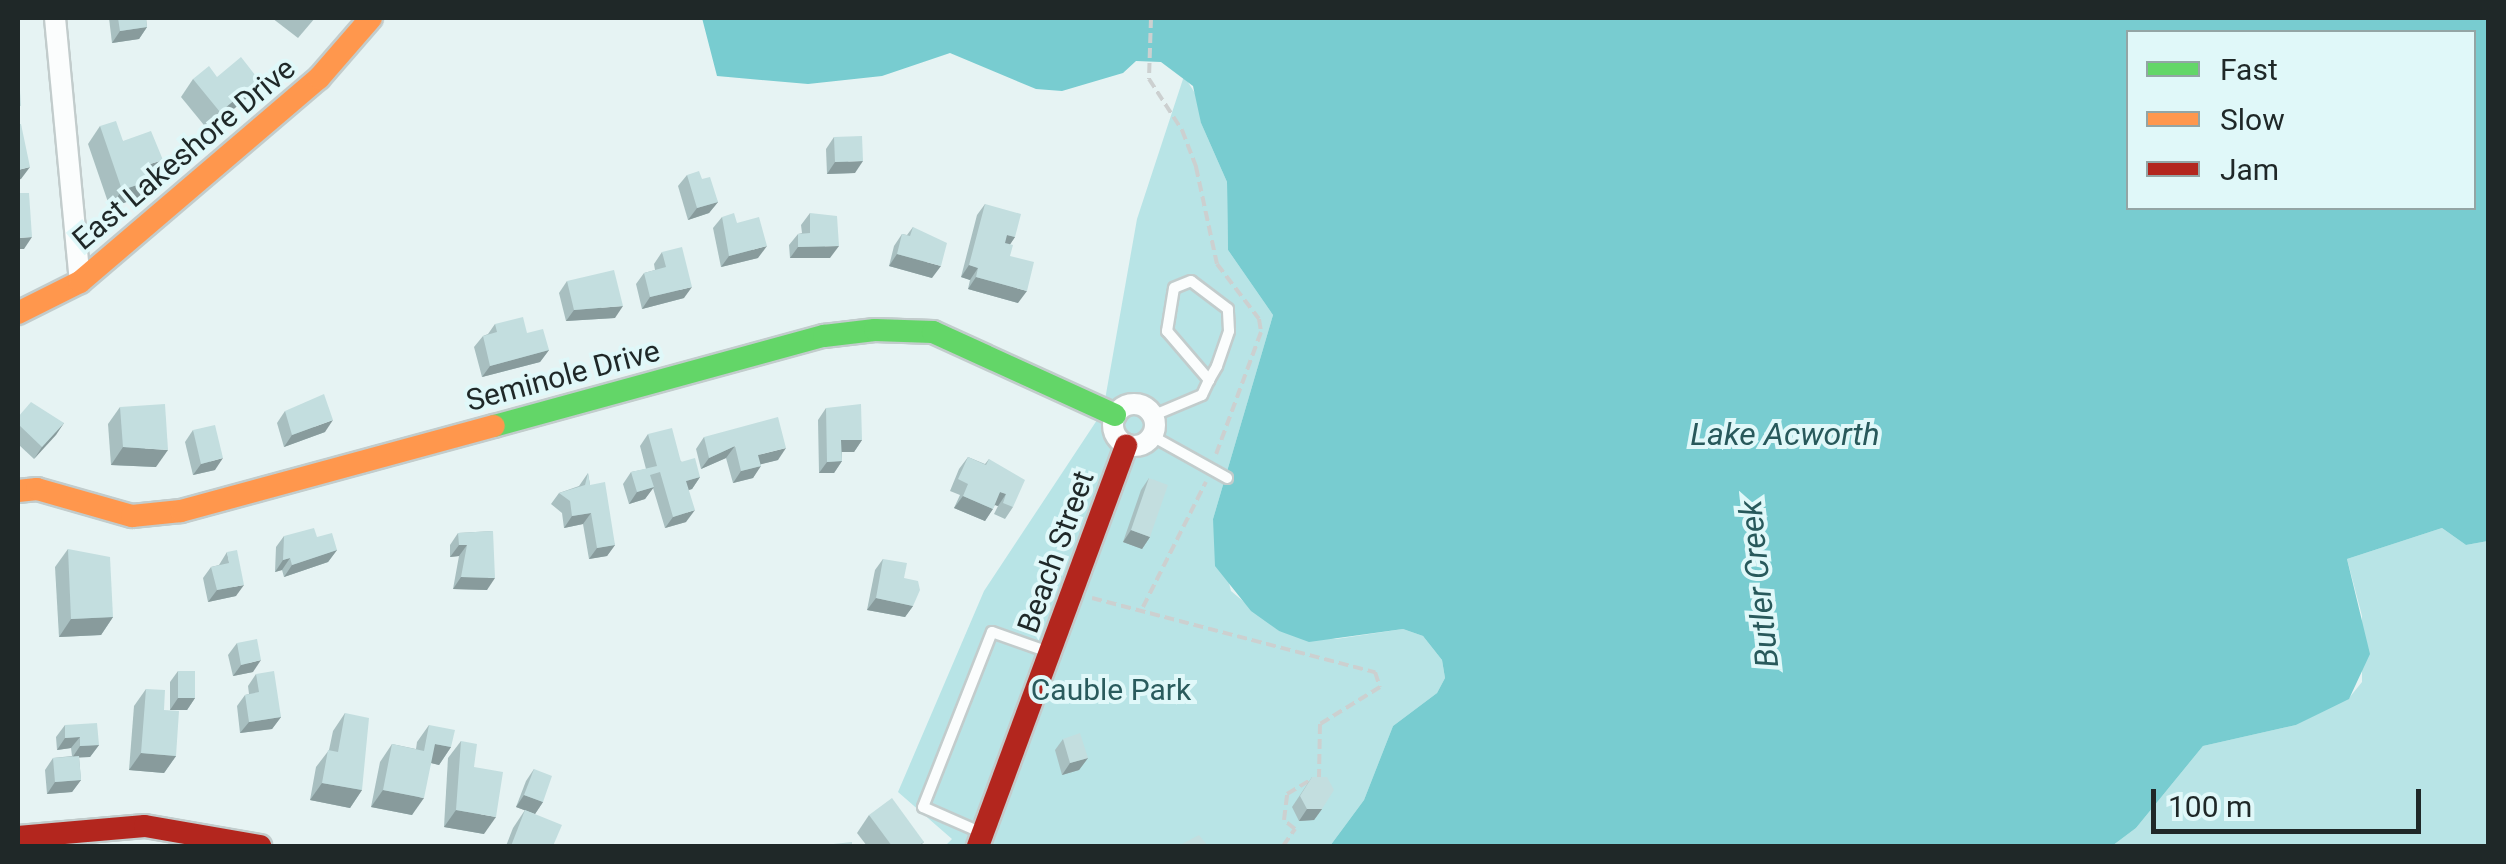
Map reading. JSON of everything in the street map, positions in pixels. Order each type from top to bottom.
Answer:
[{"type":"street","points":[[55,18],[80,282]]},
{"type":"street","name":"East Lakeshore Drive","points":[[18,312],[80,282],[320,78],[371,18]]},
{"type":"street","name":"Seminole Drive","points":[[18,491],[36,489],[132,516],[180,511],[824,336],[875,330],[932,332],[1115,415]]},
{"type":"street","points":[[1137,404],[1152,426],[1126,445],[1112,430],[1115,415],[1137,404]]},
{"type":"street","name":"Beach Street","points":[[981,840],[1074,596],[1126,445]]},
{"type":"street","points":[[146,826],[161,846]]},
{"type":"street","points":[[18,836],[146,826],[260,846]]},
{"type":"lane","points":[[1210,380],[1167,331],[1174,288],[1190,281],[1228,309],[1230,331],[1210,380],[1202,395],[1152,426],[1227,478]]},
{"type":"lane","points":[[981,840],[924,807],[992,632],[1052,653]]},
{"type":"path","points":[[1143,607],[1210,469],[1261,332],[1259,319],[1218,264],[1196,167],[1182,130],[1149,79],[1151,18]]},
{"type":"path","points":[[1074,596],[1143,607],[1375,672],[1380,686],[1320,724],[1322,777],[1294,785],[1287,794],[1284,820],[1295,829],[1282,846]]},
{"type":"green space","name":"Cauble Park","points":[[1184,76],[1200,101],[1201,123],[1227,182],[1228,250],[1273,315],[1213,519],[1231,591],[1279,631],[1336,639],[1403,629],[1423,636],[1442,660],[1445,678],[1437,693],[1393,726],[1364,800],[1330,846],[945,846],[952,839],[898,792],[984,591],[1103,411],[1137,219]]},
{"type":"green space","points":[[2442,528],[2466,545],[2488,541],[2488,846],[2112,846],[2136,828],[2203,746],[2296,725],[2349,698],[2362,682],[2362,616],[2347,559]]},
{"type":"water","name":"Lake Acworth","points":[[702,18],[2488,18],[2488,541],[2466,545],[2442,528],[2347,559],[2370,654],[2349,699],[2296,725],[2203,746],[2136,828],[2112,846],[1330,846],[1364,800],[1393,726],[1437,693],[1445,678],[1442,660],[1423,636],[1403,629],[1309,642],[1279,631],[1251,611],[1215,566],[1213,519],[1273,315],[1228,250],[1227,182],[1201,123],[1193,86],[1161,62],[1136,61],[1123,73],[1062,91],[1036,89],[950,53],[882,76],[808,84],[717,76]]},
{"type":"building","points":[[118,18],[146,18],[147,27],[120,31]]},
{"type":"building","points":[[241,57],[259,80],[220,112],[193,79],[209,66],[217,77]]},
{"type":"building","points":[[18,60],[21,106],[18,106]]},
{"type":"building","points":[[116,121],[123,141],[151,131],[163,160],[147,165],[152,180],[122,190],[100,126]]},
{"type":"building","points":[[18,124],[30,167],[18,170]]},
{"type":"building","points":[[862,136],[863,161],[835,162],[834,137]]},
{"type":"building","points":[[699,171],[702,179],[710,177],[718,202],[697,208],[687,175]]},
{"type":"building","points":[[18,193],[29,193],[32,237],[18,238]]},
{"type":"building","points":[[985,204],[1021,214],[1015,237],[1007,235],[1005,243],[1013,245],[1010,256],[1034,262],[1027,291],[976,277],[978,268],[969,265]]},
{"type":"building","points":[[734,213],[737,223],[759,217],[767,246],[729,256],[722,217]]},
{"type":"building","points":[[810,213],[837,216],[839,246],[798,247],[798,234],[810,233]]},
{"type":"building","points":[[913,227],[947,243],[941,266],[897,254],[902,234],[910,236]]},
{"type":"building","points":[[682,247],[692,287],[650,297],[644,273],[666,267],[662,252]]},
{"type":"building","points":[[614,270],[623,306],[574,310],[567,281]]},
{"type":"building","points":[[523,317],[527,333],[543,329],[549,350],[490,366],[483,336],[497,332],[495,324]]},
{"type":"building","points":[[324,394],[333,420],[292,435],[285,411]]},
{"type":"building","points":[[31,402],[64,423],[42,447],[18,424],[18,417]]},
{"type":"building","points":[[165,404],[168,450],[123,447],[120,407]]},
{"type":"building","points":[[861,404],[862,440],[841,440],[842,461],[827,462],[826,408]]},
{"type":"building","points":[[778,417],[786,448],[758,455],[761,466],[741,471],[735,446],[709,458],[704,437]]},
{"type":"building","points":[[215,425],[223,458],[201,464],[193,430]]},
{"type":"building","points":[[672,428],[681,462],[695,458],[700,477],[686,481],[695,510],[673,517],[660,472],[650,475],[654,487],[637,492],[631,472],[657,466],[648,434]]},
{"type":"building","points":[[968,457],[986,465],[989,459],[1025,480],[1013,507],[1003,503],[1006,494],[1000,492],[993,509],[963,496],[968,484],[958,479]]},
{"type":"building","points":[[588,473],[590,485],[605,482],[615,545],[597,548],[591,513],[572,516],[570,501],[559,493],[585,485]]},
{"type":"building","points":[[1149,478],[1168,485],[1150,537],[1131,530]]},
{"type":"building","points":[[314,528],[317,537],[332,533],[337,550],[292,565],[290,558],[283,560],[284,536]]},
{"type":"building","points":[[493,531],[495,578],[461,577],[467,545],[459,545],[458,533]]},
{"type":"building","points":[[68,549],[110,557],[113,617],[71,619]]},
{"type":"building","points":[[237,550],[244,585],[217,590],[211,567],[229,563],[227,552]]},
{"type":"building","points":[[883,559],[907,563],[904,578],[918,581],[920,590],[913,606],[876,598]]},
{"type":"building","points":[[257,639],[261,660],[241,665],[237,643]]},
{"type":"building","points":[[178,671],[195,671],[195,698],[178,698]]},
{"type":"building","points":[[274,671],[281,717],[249,722],[245,695],[259,692],[256,674]]},
{"type":"building","points":[[146,689],[165,690],[164,710],[179,711],[176,756],[141,753]]},
{"type":"building","points":[[345,713],[369,718],[362,790],[322,783],[328,750],[338,752]]},
{"type":"building","points":[[97,723],[99,745],[80,746],[80,737],[65,738],[65,725]]},
{"type":"building","points":[[429,725],[455,730],[451,747],[435,744],[424,798],[383,790],[392,744],[424,751]]},
{"type":"building","points":[[1080,733],[1088,758],[1070,763],[1063,739]]},
{"type":"building","points":[[461,741],[477,744],[474,767],[503,772],[496,817],[456,810]]},
{"type":"building","points":[[79,756],[81,780],[55,782],[53,758]]},
{"type":"building","points":[[534,769],[552,776],[543,802],[524,795]]},
{"type":"building","points":[[1312,777],[1327,777],[1334,790],[1322,809],[1307,809],[1300,796]]},
{"type":"building","points":[[892,798],[924,842],[917,846],[892,846],[869,815]]},
{"type":"building","points":[[525,810],[562,825],[553,846],[511,846]]},
{"type":"building","points":[[1199,835],[1208,846],[1178,846]]},
{"type":"building","points":[[852,842],[852,846],[824,846],[824,845]]},
{"type":"traffic: fast","points":[[494,426],[824,336],[875,330],[933,332],[1115,415]]},
{"type":"traffic: slow","points":[[18,313],[80,282],[319,78],[371,18]]},
{"type":"traffic: slow","points":[[18,491],[37,489],[132,516],[181,511],[494,426]]},
{"type":"traffic: jam","points":[[978,846],[1126,445]]},
{"type":"traffic: jam","points":[[18,837],[145,826],[260,846]]},
{"type":"water label","name":"Butler Creek","points":[[1759,584]]}]
